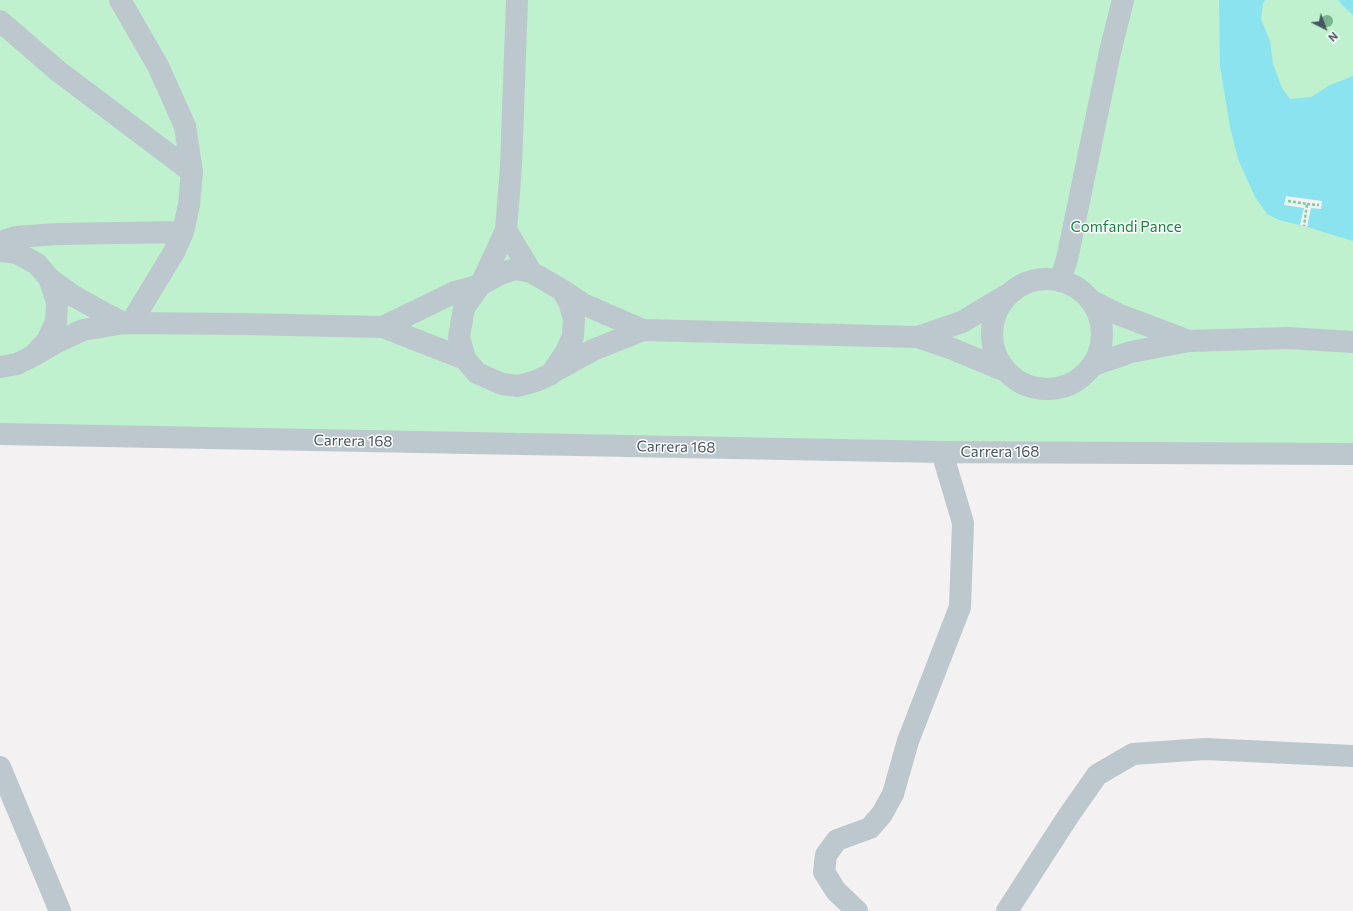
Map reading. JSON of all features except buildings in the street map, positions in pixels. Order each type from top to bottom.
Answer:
[{"type":"street","points":[[120,0],[158,66],[185,126],[192,172],[189,206],[183,232],[174,252],[127,323]]},
{"type":"street","points":[[517,0],[511,166],[506,230],[481,284],[464,308],[459,336],[465,359],[477,373],[502,384],[518,386],[536,381],[593,350],[643,330]]},
{"type":"street","points":[[1060,281],[1067,259],[1110,52],[1123,0]]},
{"type":"street","points":[[0,21],[58,71],[192,172]]},
{"type":"street","points":[[506,230],[531,272]]},
{"type":"street","points":[[0,246],[6,240],[16,237],[58,234],[183,232]]},
{"type":"street","points":[[0,251],[17,253],[37,264],[49,278],[72,294],[104,313],[127,323]]},
{"type":"street","points":[[383,327],[455,292],[481,284],[500,274],[514,269],[531,272],[583,304],[643,330],[918,337],[950,348],[1006,371]]},
{"type":"street","points":[[33,356],[47,341],[56,322],[57,302],[49,278]]},
{"type":"street","points":[[918,337],[962,322],[1024,284],[1038,280],[1068,283],[1081,290],[1092,301],[1120,315],[1188,340]]},
{"type":"street","points":[[551,374],[566,352],[573,336],[574,318],[569,302],[562,290]]},
{"type":"street","points":[[1012,292],[1001,304],[995,317],[992,332],[993,346],[998,360],[1006,371],[1017,381],[1044,389],[1058,388],[1072,383],[1084,376],[1093,364],[1099,352],[1102,339],[1102,326],[1092,301]]},
{"type":"street","points":[[0,367],[17,364],[57,342],[83,330],[127,323],[383,327],[465,359]]},
{"type":"street","points":[[1093,364],[1131,352],[1188,340],[1288,338],[1353,342]]},
{"type":"street","name":"Carrera 168","points":[[0,434],[942,452],[1353,454]]},
{"type":"street","points":[[857,911],[836,891],[824,872],[826,855],[837,840],[870,828],[882,814],[893,794],[908,741],[960,607],[963,523],[942,452]]},
{"type":"street","points":[[1007,911],[1067,818],[1098,775],[1133,754],[1205,749],[1353,756]]},
{"type":"street","points":[[0,766],[60,911]]},
{"type":"path","points":[[1288,200],[1318,205]]},
{"type":"path","points":[[1304,226],[1307,204]]},
{"type":"green space","name":"Comfandi Pance","points":[[0,0],[1353,0],[1353,454],[0,434]]},
{"type":"water","points":[[1219,0],[1265,0],[1261,19],[1270,41],[1273,64],[1282,88],[1290,99],[1311,97],[1330,85],[1353,76],[1353,241],[1279,220],[1267,214],[1255,197],[1238,159],[1230,127],[1220,66]]},
{"type":"water","points":[[1338,0],[1353,0],[1353,15],[1343,6]]},
{"type":"pier","points":[[1286,196],[1322,201],[1321,209],[1311,208],[1307,227],[1300,225],[1304,208],[1284,205]]}]
